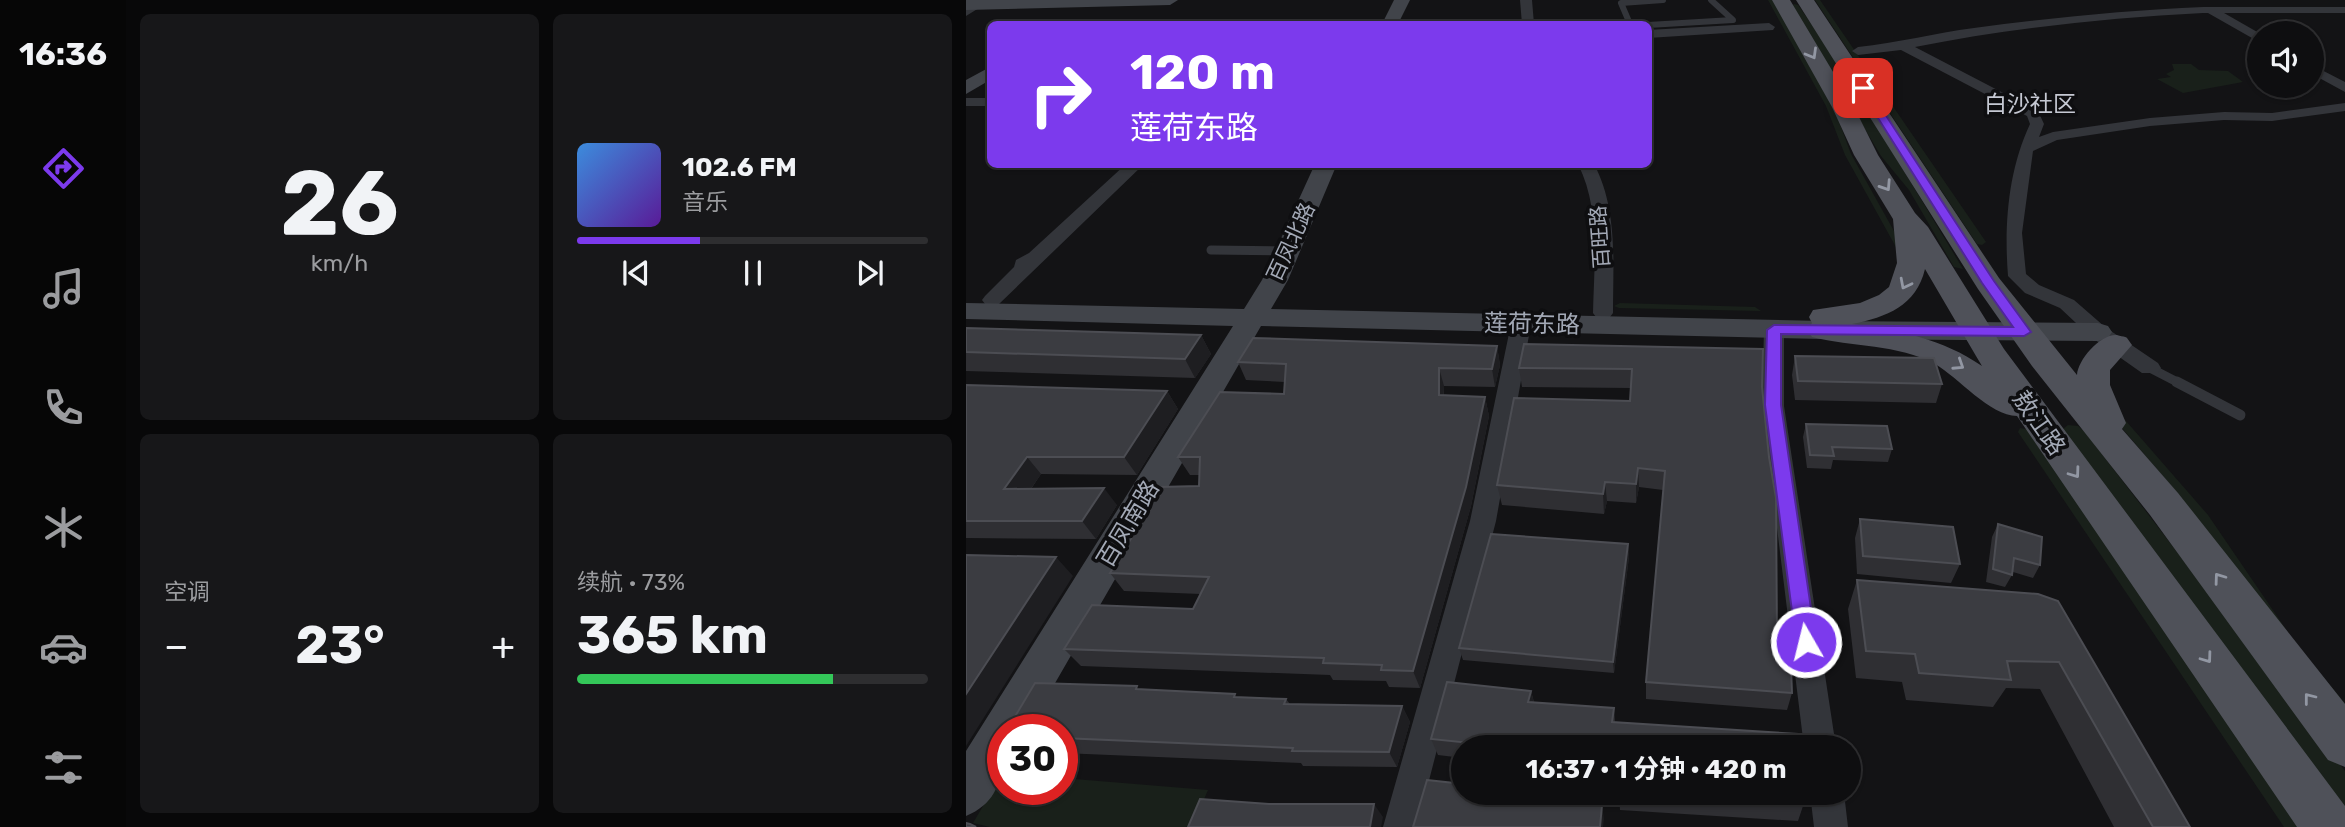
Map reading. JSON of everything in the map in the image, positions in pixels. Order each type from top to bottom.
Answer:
[{"type":"main road","points":[[974,6],[1170,0]]},
{"type":"main road","points":[[1392,21],[1402,0]]},
{"type":"main road","points":[[1073,19],[1101,1]]},
{"type":"main road","points":[[1782,1],[1806,1]]},
{"type":"main road","name":"敖江路","points":[[1782,1],[1843,107],[1866,155],[1905,218],[1915,227],[1975,326],[2035,417],[2328,827]]},
{"type":"main road","name":"敖江路","points":[[1806,1],[1988,283],[2088,413],[2124,454],[2345,743]]},
{"type":"main road","points":[[966,88],[987,74]]},
{"type":"main road","name":"百凤北路","points":[[1256,312],[1289,251],[1324,168]]},
{"type":"main road","points":[[1821,324],[1873,310],[1903,291],[1908,284],[1912,267],[1905,218]]},
{"type":"main road","name":"莲荷东路","points":[[979,300],[1521,324],[1774,330],[1821,324]]},
{"type":"main road","name":"莲荷东路","points":[[966,311],[1603,313],[1821,324],[2020,326],[2099,332]]},
{"type":"main road","name":"百凤南路","points":[[1013,714],[1256,312]]},
{"type":"main road","points":[[1821,324],[1885,338],[1945,356],[1975,375],[2000,397],[2035,417],[2088,413]]},
{"type":"main road","points":[[2099,332],[2093,385],[2100,408],[2124,454]]},
{"type":"main road","name":"百凤南路","points":[[966,793],[987,758]]},
{"type":"street","points":[[1526,0],[1528,21]]},
{"type":"street","points":[[2197,0],[2247,31]]},
{"type":"street","points":[[2252,0],[2267,10]]},
{"type":"street","points":[[1858,51],[1903,46],[1971,32],[2145,13],[2345,10]]},
{"type":"street","points":[[1652,33],[1681,28],[1769,27]]},
{"type":"street","points":[[1903,46],[2033,114],[2038,124],[2026,149],[2014,233],[2017,276],[2032,289],[2067,304],[2099,332],[2150,368]]},
{"type":"street","points":[[2324,76],[2345,88]]},
{"type":"street","points":[[966,102],[987,102]]},
{"type":"street","points":[[2026,149],[2053,136],[2150,122],[2224,116],[2272,117],[2345,107]]},
{"type":"street","points":[[979,300],[1029,263],[1132,168]]},
{"type":"street","name":"百旺路","points":[[1588,168],[1595,180],[1604,253],[1603,313]]},
{"type":"street","points":[[1400,827],[1483,521],[1521,324]]},
{"type":"street","points":[[1774,330],[1773,405],[1818,735]]},
{"type":"street","points":[[1829,805],[1832,827]]},
{"type":"lane","points":[[1629,21],[1621,3],[1663,0]]},
{"type":"lane","points":[[1652,25],[1681,28],[1734,20],[1711,0]]},
{"type":"lane","points":[[1210,250],[1289,251]]},
{"type":"lane","points":[[2150,368],[2240,415]]},
{"type":"shaded area","points":[[1768,0],[1773,0],[1834,108],[1851,154],[1904,249],[1897,249],[1845,155],[1826,106]]},
{"type":"shaded area","points":[[1815,0],[1820,0],[1986,242],[1982,245],[1977,244]]},
{"type":"shaded area","points":[[1798,5],[1840,65],[1963,269],[1954,267],[1909,190],[1881,156],[1792,6]]},
{"type":"shaded area","points":[[2172,64],[2191,64],[2199,70],[2228,71],[2243,82],[2183,93],[2157,79],[2171,77],[2166,74],[2174,70]]},
{"type":"shaded area","points":[[1620,303],[1755,307],[1761,311],[1614,306]]},
{"type":"shaded area","points":[[2119,413],[2208,515],[2298,647],[2345,703],[2345,721],[2184,501],[2111,415]]},
{"type":"shaded area","points":[[2068,425],[2078,426],[2085,432],[2345,771],[2345,818],[2063,429]]},
{"type":"shaded area","points":[[2020,428],[2031,430],[2305,827],[2284,827],[2018,432]]},
{"type":"shaded area","points":[[1078,779],[1208,790],[1192,827],[990,827],[973,823],[987,799],[987,805],[1078,805]]},
{"type":"building","points":[[966,328],[1201,335],[1185,359],[966,352]]},
{"type":"building","points":[[1253,338],[1497,346],[1492,369],[1439,368],[1439,395],[1485,397],[1466,487],[1413,671],[1381,670],[1382,665],[1323,663],[1324,658],[1064,649],[1092,605],[1193,609],[1209,577],[1110,573],[1159,487],[1199,486],[1200,457],[1178,457],[1220,392],[1284,394],[1286,364],[1238,362]]},
{"type":"building","points":[[1524,344],[1763,349],[1762,387],[1776,498],[1777,641],[1790,642],[1792,693],[1646,682],[1665,471],[1638,468],[1636,484],[1605,482],[1603,494],[1497,485],[1514,398],[1630,401],[1632,369],[1519,368]]},
{"type":"building","points":[[1795,356],[1934,358],[1942,384],[1798,381]]},
{"type":"building","points":[[966,385],[1167,391],[1124,457],[1027,457],[1004,489],[1104,488],[1082,521],[966,521]]},
{"type":"building","points":[[1806,424],[1887,426],[1892,449],[1832,447],[1834,456],[1810,455]]},
{"type":"building","points":[[1860,519],[1953,527],[1960,564],[1863,556]]},
{"type":"building","points":[[1998,524],[2042,537],[2040,565],[2014,558],[2012,575],[1993,569]]},
{"type":"building","points":[[1491,534],[1628,544],[1613,662],[1459,648]]},
{"type":"building","points":[[966,555],[1056,557],[966,694]]},
{"type":"building","points":[[1857,580],[2038,594],[2058,601],[2190,827],[2153,827],[2059,662],[2007,661],[2011,680],[1919,673],[1915,654],[1866,651]]},
{"type":"building","points":[[1447,682],[1531,691],[1528,702],[1614,708],[1612,722],[1798,735],[1451,735],[1451,741],[1431,739]]},
{"type":"building","points":[[1035,683],[1137,686],[1136,689],[1235,694],[1234,697],[1286,699],[1284,704],[1402,706],[1389,752],[1292,751],[1293,748],[1078,739],[1078,714],[1017,714]]},
{"type":"building","points":[[1427,780],[1451,783],[1451,805],[1602,805],[1600,827],[1413,827]]},
{"type":"building","points":[[1200,799],[1269,804],[1374,804],[1370,827],[1188,827]]},
{"type":"district","name":"白沙社区","points":[[2030,104]]},
{"type":"route","points":[[1806,642],[1773,405],[1774,330],[2024,332],[1988,283],[1863,88]]}]
